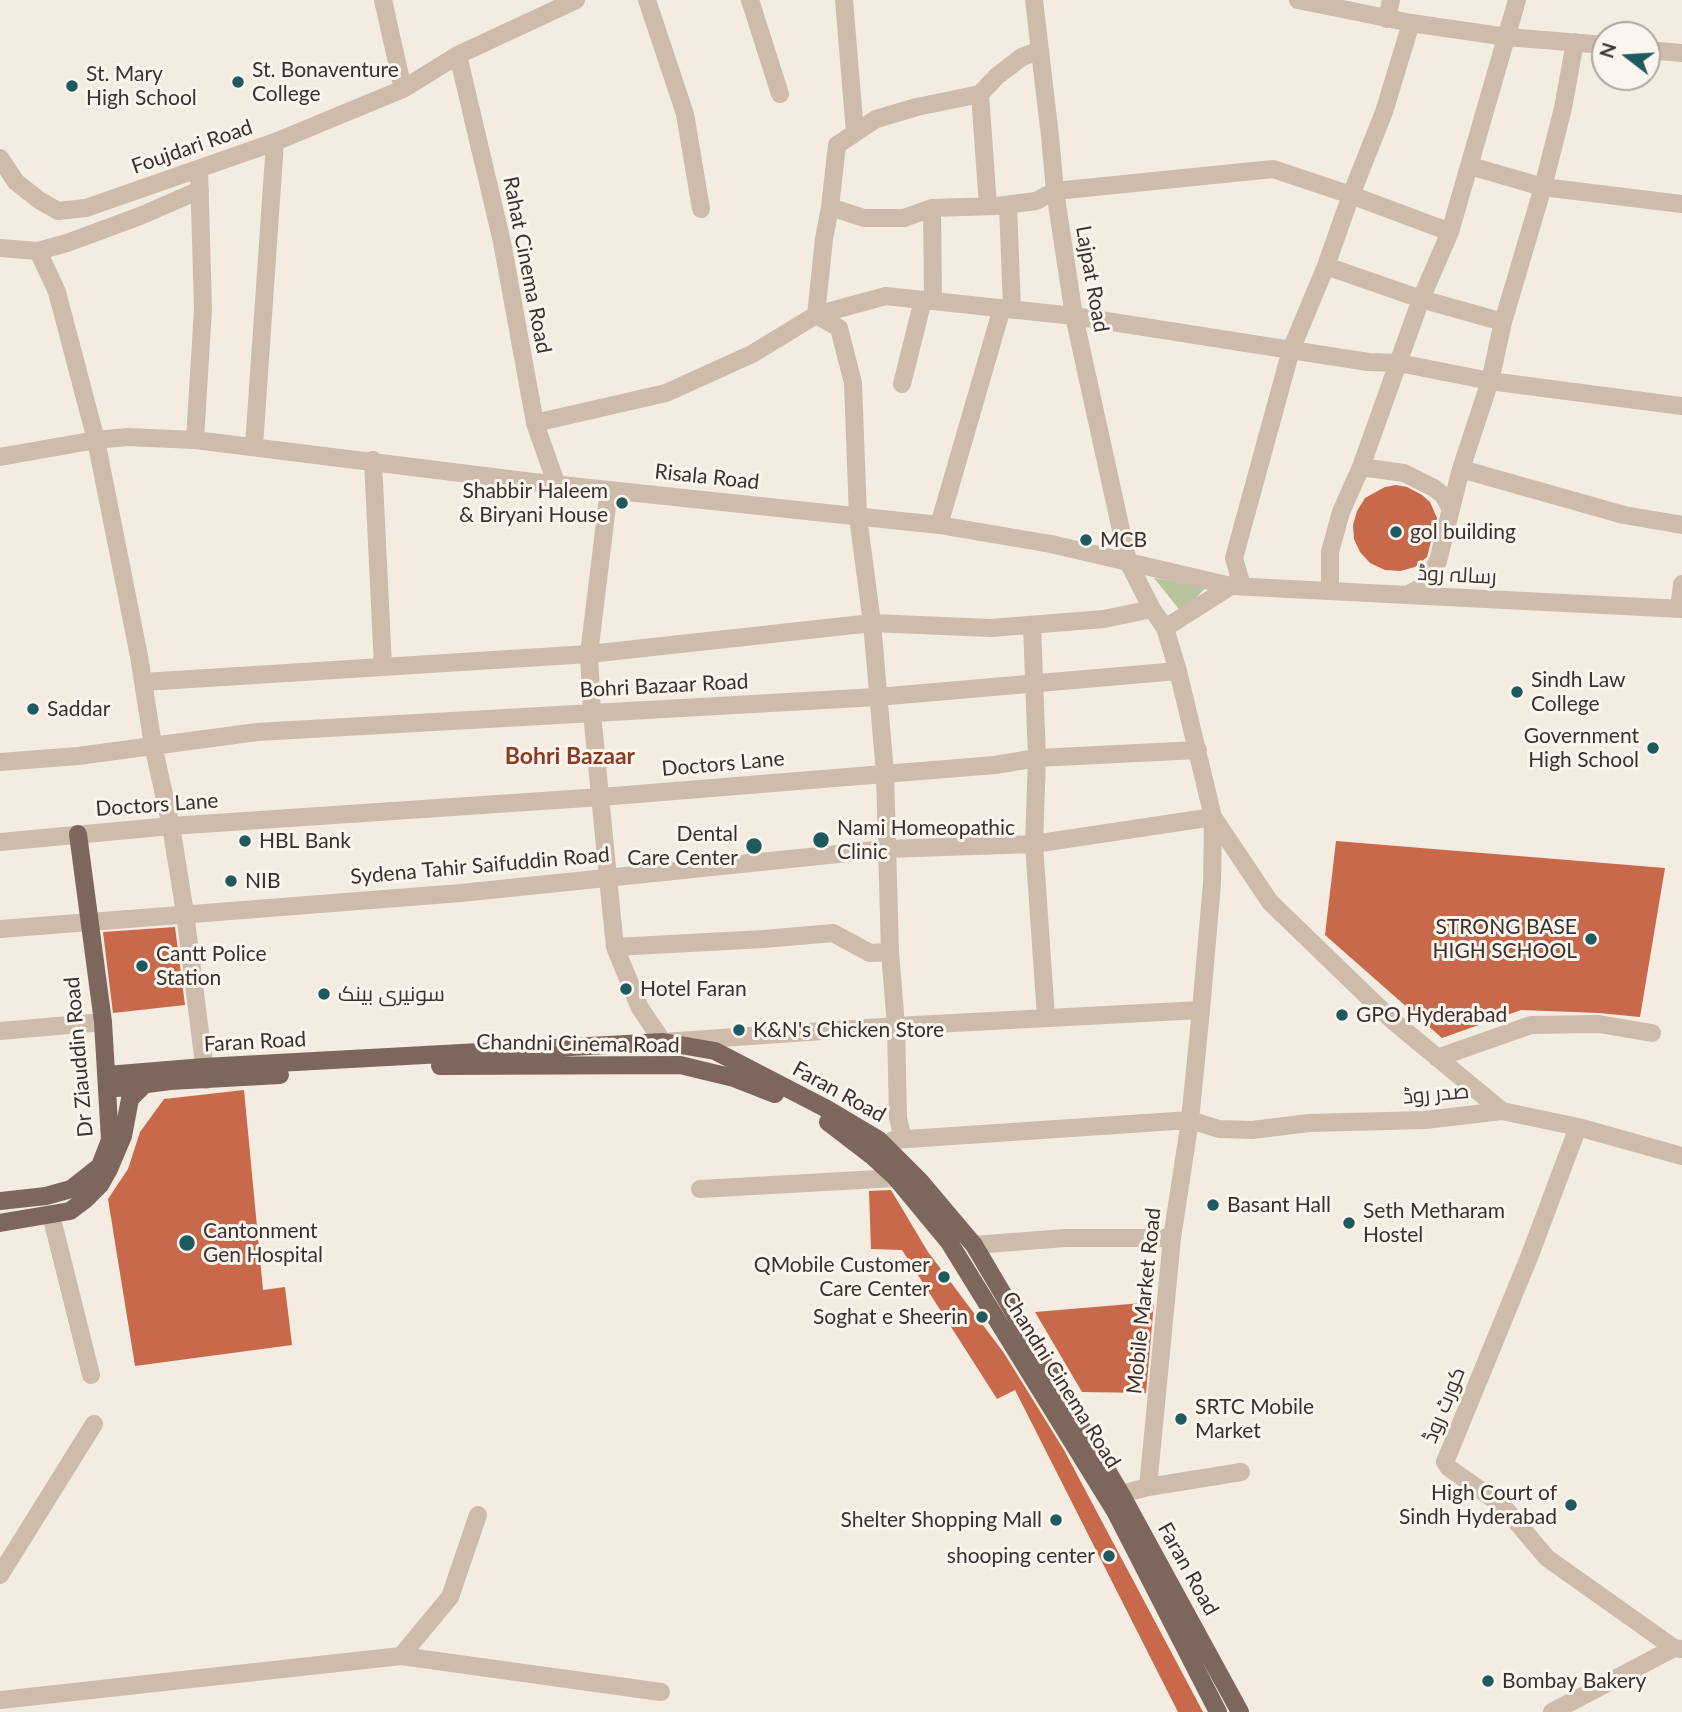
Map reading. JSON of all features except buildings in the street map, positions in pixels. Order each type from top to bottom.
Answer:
[{"type":"main road","name":"Dr Ziauddin Road","points":[[0,1201],[46,1196],[71,1189],[100,1166],[110,1140],[103,1022],[78,834]]},
{"type":"main road","name":"Faran Road","points":[[108,1082],[663,1042],[715,1051],[827,1109],[879,1140],[920,1181],[974,1245],[1121,1494],[1240,1712]]},
{"type":"main road","name":"Chandni Cinema Road","points":[[108,1082],[145,1084],[205,1073],[436,1066],[680,1065],[734,1078],[797,1104],[843,1132],[896,1178],[949,1242],[1115,1511],[1218,1712]]},
{"type":"main road","name":"Dr Ziauddin Road","points":[[0,1223],[70,1212],[100,1185],[123,1136],[130,1099],[145,1084]]},
{"type":"street","points":[[383,0],[402,89]]},
{"type":"street","name":"Foujdari Road","points":[[0,158],[16,182],[38,200],[58,211],[86,208],[275,142],[402,89],[544,7],[576,0]]},
{"type":"street","points":[[647,0],[685,114],[701,209]]},
{"type":"street","points":[[750,0],[780,94]]},
{"type":"street","points":[[844,0],[855,133]]},
{"type":"street","name":"Lajpat Road","points":[[1034,0],[1055,191],[1074,316],[1128,562],[1152,608],[1166,628],[1213,817]]},
{"type":"street","points":[[1298,0],[1410,23],[1507,37],[1591,44]]},
{"type":"street","points":[[1387,19],[1391,0]]},
{"type":"street","points":[[1330,591],[1330,552],[1341,512],[1361,467],[1421,299],[1450,232],[1517,0]]},
{"type":"street","points":[[1166,628],[1236,586],[1234,558],[1291,350],[1384,112],[1410,23]]},
{"type":"street","points":[[1407,595],[1423,586],[1438,561],[1461,469],[1490,381],[1503,322],[1543,187],[1563,108],[1575,42]]},
{"type":"street","points":[[816,315],[837,145],[876,119],[916,107],[980,94],[997,76],[1022,57],[1040,50]]},
{"type":"street","points":[[1661,51],[1682,53]]},
{"type":"street","name":"Rahat Cinema Road","points":[[457,55],[502,242],[535,423],[556,483]]},
{"type":"street","points":[[980,94],[988,206]]},
{"type":"street","points":[[254,446],[275,142]]},
{"type":"street","points":[[1470,166],[1543,187],[1682,204]]},
{"type":"street","points":[[830,207],[864,218],[904,218],[932,208],[1008,205],[1036,201],[1055,191],[1273,169],[1450,232]]},
{"type":"street","points":[[195,440],[203,309],[199,170]]},
{"type":"street","points":[[0,248],[38,251],[67,243],[200,190]]},
{"type":"street","points":[[939,525],[1007,309],[1008,205]]},
{"type":"street","points":[[902,384],[928,300],[932,208]]},
{"type":"street","points":[[38,251],[57,292],[96,440],[153,745],[171,826],[205,1073]]},
{"type":"street","points":[[1326,266],[1421,299],[1503,322]]},
{"type":"street","points":[[535,423],[666,393],[752,354],[816,315],[886,296],[1074,316],[1368,362],[1399,363],[1490,381],[1682,406]]},
{"type":"street","points":[[816,315],[839,328],[853,383],[858,517],[872,623],[885,773],[890,952],[896,1026],[898,1118],[902,1139]]},
{"type":"street","name":"Risala Road","points":[[0,457],[127,437],[254,446],[609,490],[939,525],[1051,544],[1236,586]]},
{"type":"street","points":[[373,460],[383,667]]},
{"type":"street","points":[[1361,467],[1404,473],[1434,488],[1443,495],[1451,509]]},
{"type":"street","points":[[1461,469],[1624,515],[1682,525]]},
{"type":"street","points":[[609,490],[589,654],[608,878],[615,947],[640,1008],[663,1042],[1046,1017],[1201,1010]]},
{"type":"street","points":[[1681,609],[1682,584]]},
{"type":"street","name":"رسالہ روڈ","points":[[1236,586],[1681,609]]},
{"type":"street","points":[[143,682],[589,654],[872,623],[991,628],[1032,625],[1104,619],[1152,608]]},
{"type":"street","points":[[1032,625],[1037,758],[1034,844],[1046,1017]]},
{"type":"street","name":"Bohri Bazaar Road","points":[[0,762],[78,756],[257,732],[877,696],[1178,671]]},
{"type":"street","name":"Doctors Lane","points":[[0,842],[171,826],[601,797],[995,765],[1037,758],[1198,750]]},
{"type":"street","points":[[1213,817],[1270,902],[1392,1020],[1502,1111]]},
{"type":"street","name":"Sydena Tahir Saifuddin Road","points":[[0,929],[461,893],[886,849],[1034,844],[1213,817]]},
{"type":"street","name":"Mobile Market Road","points":[[1147,1487],[1172,1238],[1190,1120],[1201,1010],[1212,883],[1213,817]]},
{"type":"street","points":[[615,947],[833,933],[870,953],[890,952]]},
{"type":"street","points":[[0,1031],[103,1022]]},
{"type":"street","points":[[1437,1058],[1531,1025],[1599,1024],[1652,1033]]},
{"type":"street","name":"صدر روڈ","points":[[879,1140],[1190,1120],[1219,1129],[1252,1130],[1309,1123],[1425,1120],[1502,1111],[1577,1127],[1682,1156]]},
{"type":"street","name":"کورٹ روڈ","points":[[1577,1127],[1530,1255],[1445,1462],[1449,1468],[1503,1506],[1546,1558],[1678,1648]]},
{"type":"street","points":[[701,1189],[896,1178]]},
{"type":"street","points":[[51,1216],[91,1375]]},
{"type":"street","points":[[974,1245],[1066,1238],[1172,1238]]},
{"type":"street","points":[[0,1575],[94,1424]]},
{"type":"street","points":[[1121,1494],[1147,1487],[1241,1472]]},
{"type":"street","points":[[401,1656],[450,1597],[478,1516]]},
{"type":"street","points":[[1552,1712],[1678,1648]]},
{"type":"street","points":[[0,1700],[401,1656],[661,1692]]},
{"type":"green space","points":[[1154,578],[1206,587],[1182,613]]},
{"type":"place","name":"St. Bonaventure College","points":[[238,82]]},
{"type":"place","name":"St. Mary High School","points":[[72,86]]},
{"type":"place","name":"Shabbir Haleem & Biryani House","points":[[622,503]]},
{"type":"place","name":"gol building","points":[[1396,532]]},
{"type":"place","name":"MCB","points":[[1086,540]]},
{"type":"place","name":"Sindh Law College","points":[[1517,692]]},
{"type":"place","name":"Saddar","points":[[33,709]]},
{"type":"place","name":"Government High School","points":[[1653,748]]},
{"type":"place","name":"Nami Homeopathic Clinic","points":[[821,840]]},
{"type":"place","name":"HBL Bank","points":[[245,841]]},
{"type":"place","name":"Dental Care Center","points":[[754,846]]},
{"type":"place","name":"NIB","points":[[231,881]]},
{"type":"place","name":"STRONG BASE HIGH SCHOOL","points":[[1591,939]]},
{"type":"place","name":"Cantt Police Station","points":[[142,966]]},
{"type":"place","name":"Hotel Faran","points":[[626,989]]},
{"type":"place","name":"سونیری بینک","points":[[324,994]]},
{"type":"place","name":"GPO Hyderabad","points":[[1342,1015]]},
{"type":"place","name":"K&N's Chicken Store","points":[[739,1030]]},
{"type":"place","name":"Basant Hall","points":[[1213,1205]]},
{"type":"place","name":"Seth Metharam Hostel","points":[[1349,1223]]},
{"type":"place","name":"Cantonment Gen Hospital","points":[[187,1243]]},
{"type":"place","name":"QMobile Customer Care Center","points":[[944,1277]]},
{"type":"place","name":"Soghat e Sheerin","points":[[982,1317]]},
{"type":"place","name":"SRTC Mobile Market","points":[[1181,1419]]},
{"type":"place","name":"High Court of Sindh Hyderabad","points":[[1571,1505]]},
{"type":"place","name":"Shelter Shopping Mall","points":[[1056,1520]]},
{"type":"place","name":"shooping center","points":[[1109,1556]]},
{"type":"place","name":"Bombay Bakery","points":[[1488,1681]]},
{"type":"district","name":"Bohri Bazaar","points":[[570,757]]}]
